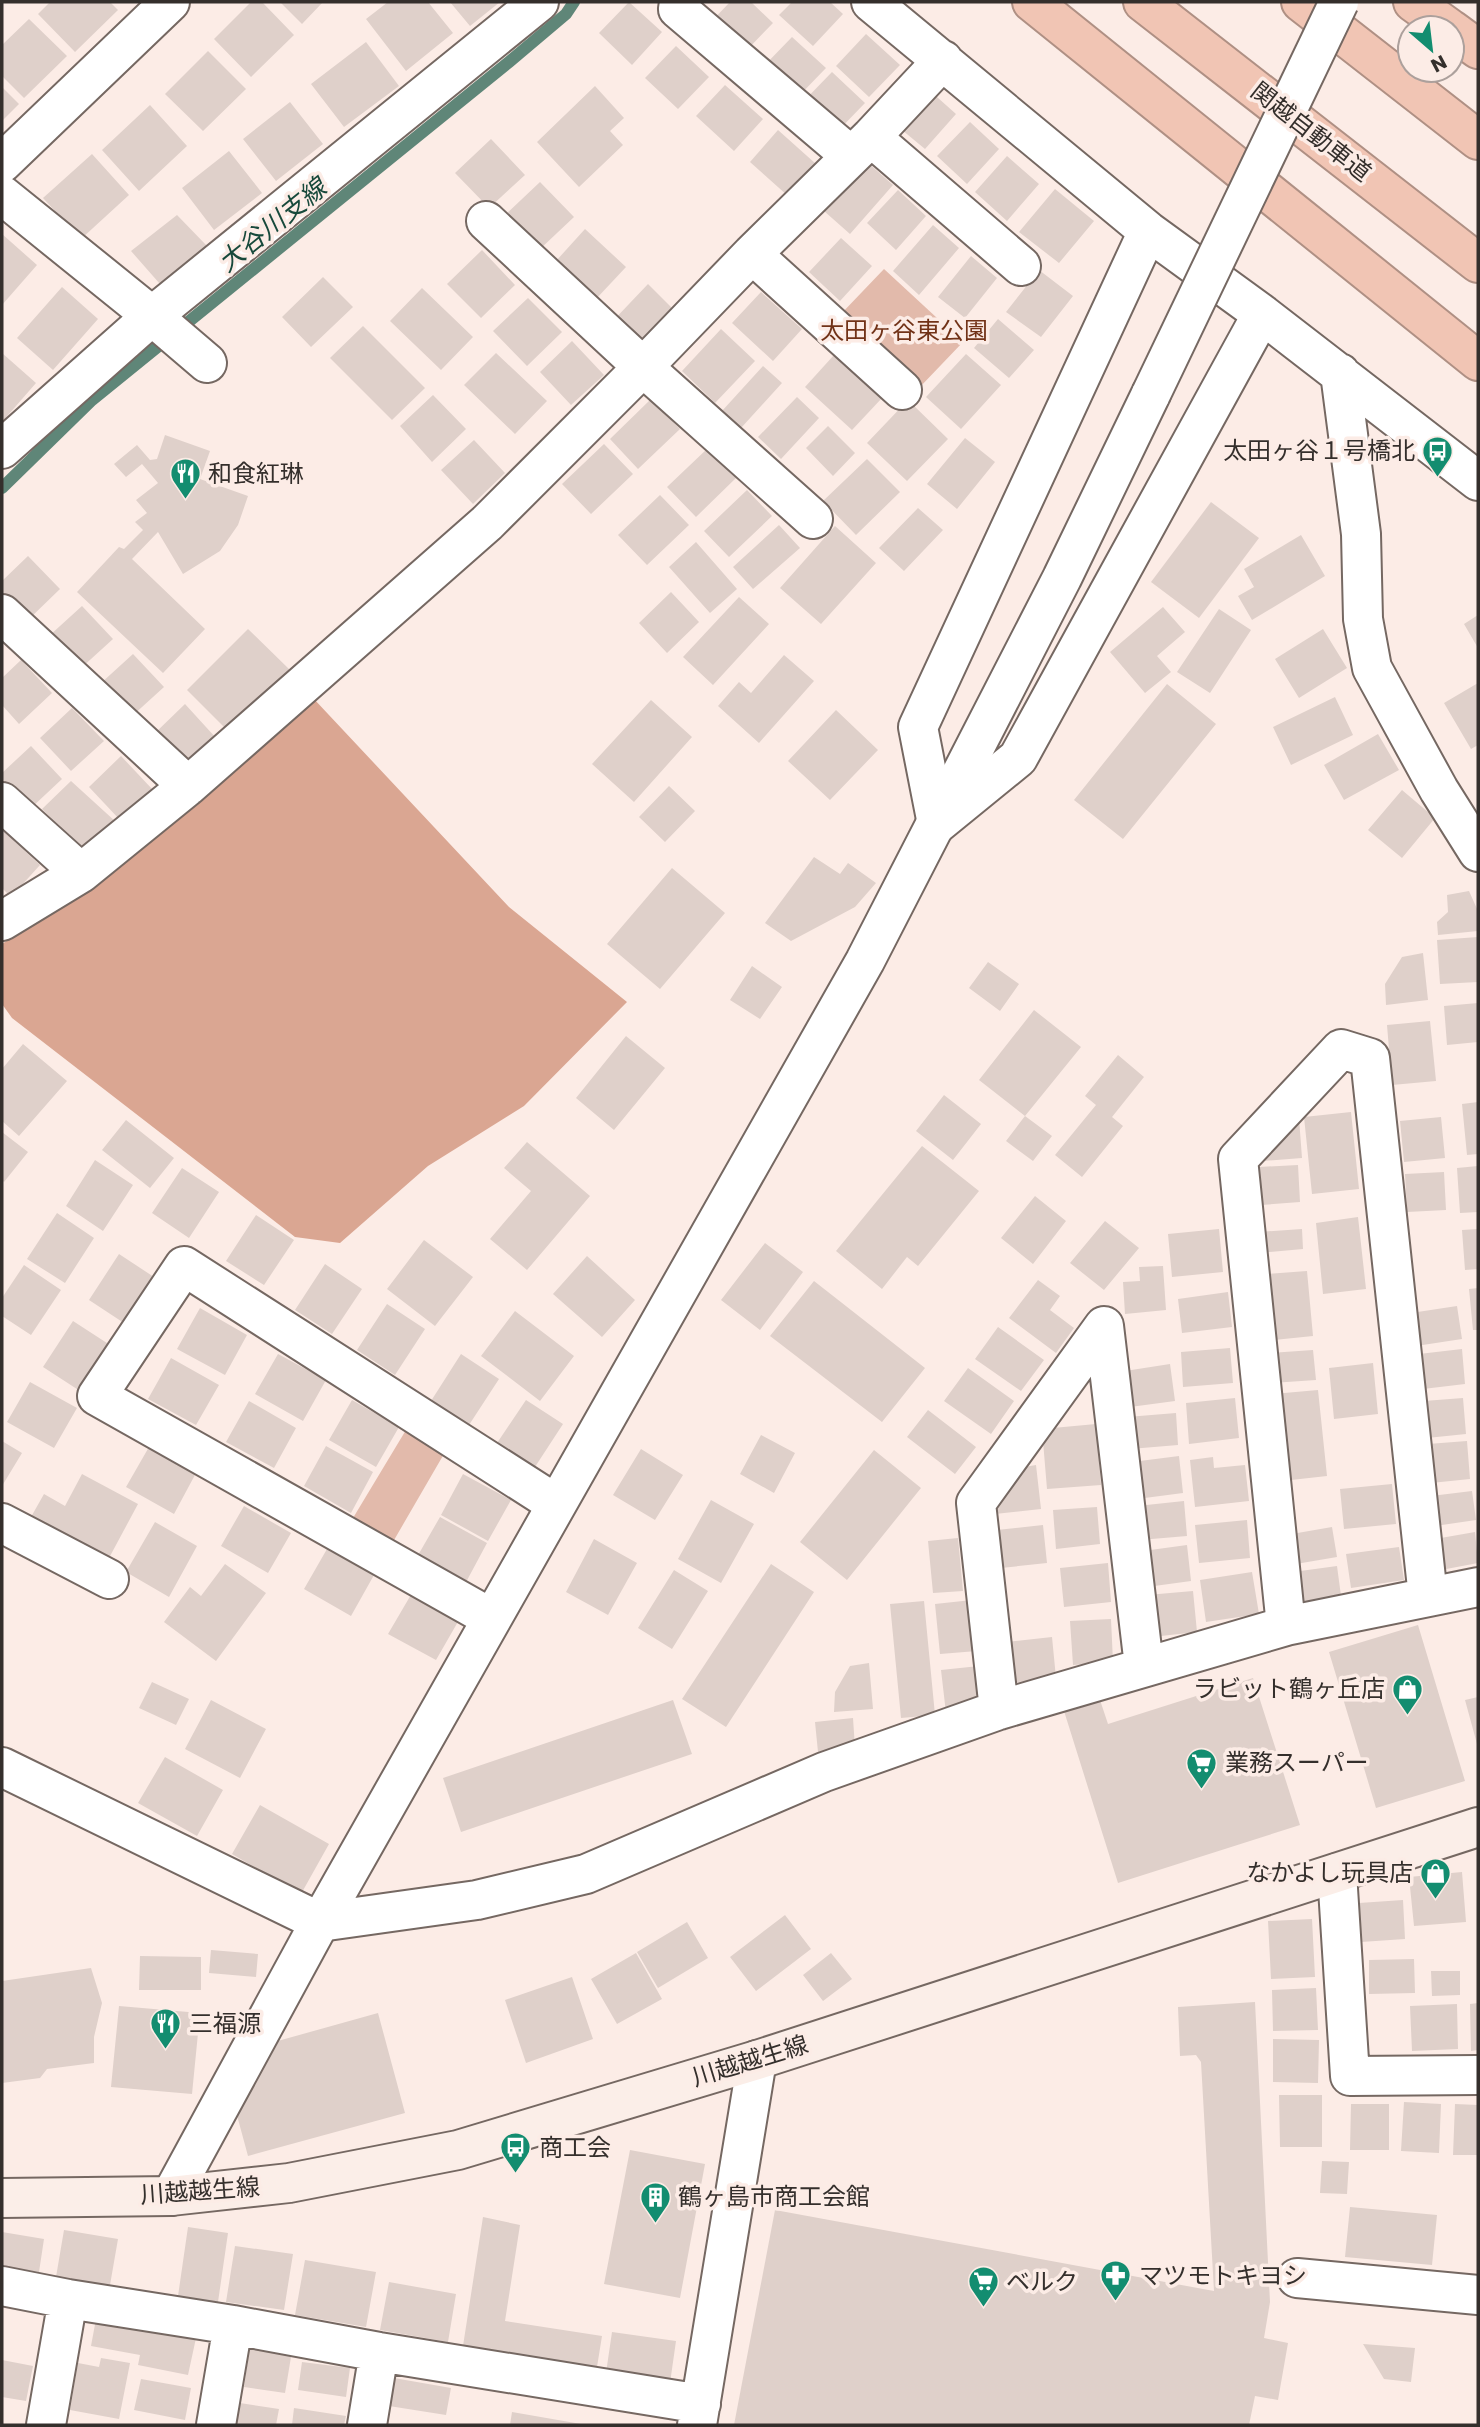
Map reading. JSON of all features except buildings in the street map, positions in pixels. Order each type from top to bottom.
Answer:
[{"type":"highway","points":[[1032,2],[1478,361]]},
{"type":"highway","name":"関越自動車道","points":[[1143,2],[1478,263]]},
{"type":"highway","points":[[1301,2],[1478,140]]},
{"type":"highway","points":[[1413,2],[1429,14]]},
{"type":"main road","name":"川越越生線","points":[[2,2198],[171,2196],[289,2183],[458,2150],[757,2060],[1478,1827]]},
{"type":"street","points":[[2,163],[170,2]]},
{"type":"street","points":[[2,449],[152,316],[539,2]]},
{"type":"street","points":[[679,2],[678,9],[1021,265]]},
{"type":"street","points":[[871,2],[1148,231],[1340,373],[1478,481]]},
{"type":"street","points":[[171,2196],[320,1922],[491,1618],[866,961],[1056,590],[1339,2]]},
{"type":"street","points":[[2,921],[81,873],[188,786],[487,523],[943,60]]},
{"type":"street","points":[[2,195],[207,363]]},
{"type":"street","points":[[486,221],[643,367],[813,519]]},
{"type":"street","points":[[937,824],[918,727],[1148,231]]},
{"type":"street","points":[[752,254],[902,390]]},
{"type":"street","points":[[937,824],[1018,758],[1262,314]]},
{"type":"street","points":[[1340,373],[1361,534],[1363,619],[1372,668],[1439,790],[1478,852]]},
{"type":"street","points":[[2,614],[188,786]]},
{"type":"street","points":[[2,802],[81,873]]},
{"type":"street","points":[[1286,1626],[1238,1158],[1340,1049],[1370,1058],[1428,1597]]},
{"type":"street","points":[[491,1618],[97,1396],[184,1266],[556,1504]]},
{"type":"street","points":[[999,1710],[976,1503],[1104,1326],[1144,1666]]},
{"type":"street","points":[[2,1523],[109,1578]]},
{"type":"street","points":[[2,1767],[320,1922],[477,1900],[586,1874],[824,1772],[999,1710],[1286,1626],[1478,1587]]},
{"type":"street","points":[[1337,1873],[1349,2076],[1478,2076]]},
{"type":"street","points":[[2,2286],[233,2325],[699,2414],[757,2060]]},
{"type":"street","points":[[1297,2278],[1478,2295]]},
{"type":"street","points":[[46,2425],[68,2299]]},
{"type":"street","points":[[216,2425],[233,2325]]},
{"type":"street","points":[[366,2425],[379,2352]]},
{"type":"green space","name":"太田ヶ谷東公園","points":[[884,269],[963,342],[919,388],[840,315]]},
{"type":"green space","points":[[409,1425],[448,1447],[390,1547],[350,1523]]},
{"type":"shaded area","points":[[313,698],[509,907],[627,1002],[524,1106],[428,1166],[340,1243],[295,1237],[12,1018],[2,1004],[2,944],[97,881]]},
{"type":"waterway","name":"大谷川支線","points":[[2,488],[92,400],[509,62],[566,14],[574,2]]},
{"type":"place","name":"太田ヶ谷１号橋北","points":[[1438,478]]},
{"type":"place","name":"和食紅琳","points":[[185,501]]},
{"type":"place","name":"ラビット鶴ヶ丘店","points":[[1408,1716]]},
{"type":"place","name":"業務スーパー","points":[[1202,1790]]},
{"type":"place","name":"なかよし玩具店","points":[[1436,1900]]},
{"type":"place","name":"三福源","points":[[166,2051]]},
{"type":"place","name":"商工会","points":[[516,2175]]},
{"type":"place","name":"鶴ヶ島市商工会館","points":[[655,2224]]},
{"type":"place","name":"マツモトキヨシ","points":[[1116,2303]]},
{"type":"place","name":"ベルク","points":[[983,2309]]}]
